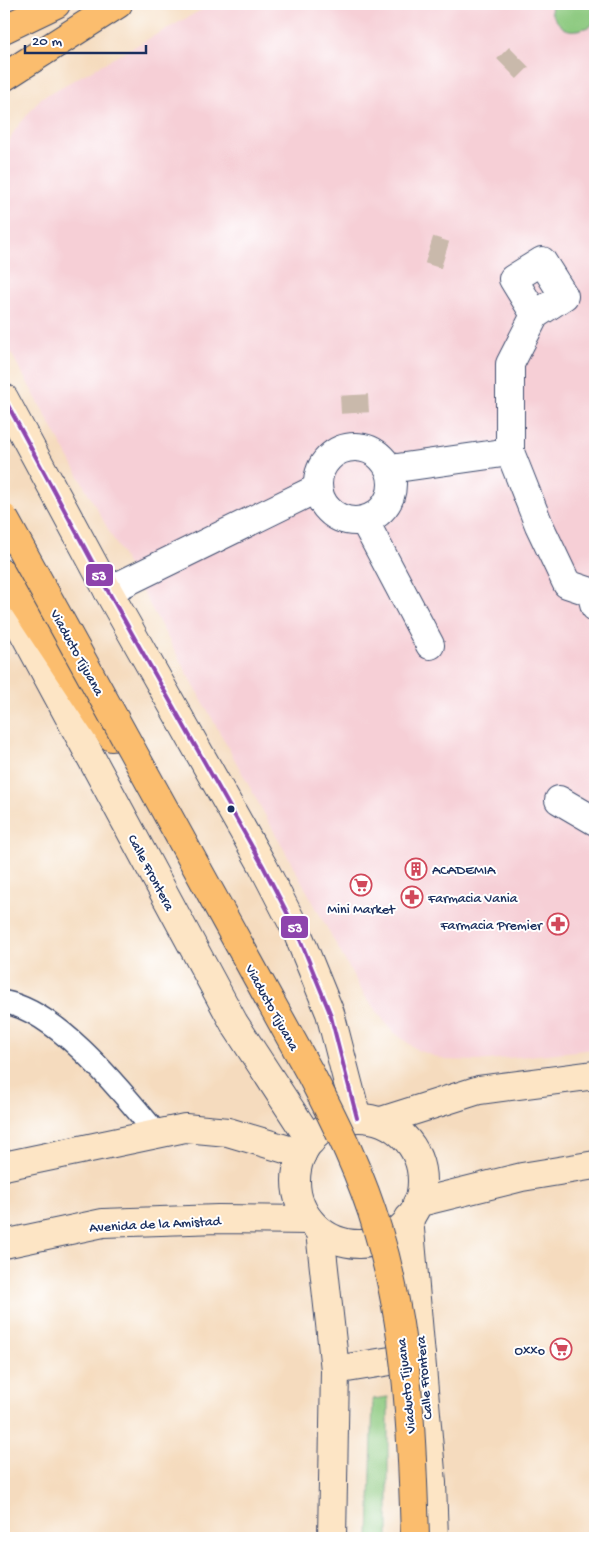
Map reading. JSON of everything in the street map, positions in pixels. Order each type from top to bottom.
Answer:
[{"type":"highway","points":[[4,29],[56,4]]},
{"type":"highway","points":[[8,78],[118,4]]},
{"type":"highway","name":"Viaducto Tijuana","points":[[4,518],[311,1075],[343,1138],[378,1231],[400,1334],[413,1477],[415,1538]]},
{"type":"highway","name":"Viaducto Tijuana","points":[[4,537],[332,1139],[368,1236],[380,1280],[390,1337],[402,1538]]},
{"type":"highway","points":[[4,574],[115,740]]},
{"type":"main road","points":[[4,398],[108,591],[263,866],[297,932],[330,1012],[369,1120]]},
{"type":"main road","name":"Calle Frontera","points":[[4,596],[234,1023],[306,1148]]},
{"type":"main road","points":[[369,1120],[397,1130],[419,1159],[422,1186],[413,1210],[397,1230],[383,1239],[366,1243],[334,1240],[315,1226],[299,1204],[296,1188],[297,1170],[306,1148],[324,1128],[339,1121],[369,1120],[478,1090],[595,1075]]},
{"type":"main road","points":[[4,1166],[185,1128],[228,1132],[306,1148]]},
{"type":"main road","points":[[413,1210],[522,1177],[595,1165]]},
{"type":"main road","name":"Calle Frontera","points":[[413,1210],[421,1356],[432,1483],[434,1538]]},
{"type":"main road","name":"Avenida de la Amistad","points":[[4,1244],[103,1223],[218,1219],[315,1226]]},
{"type":"main road","points":[[315,1226],[335,1370],[332,1538]]},
{"type":"main road","points":[[335,1370],[421,1356]]},
{"type":"street","points":[[535,315],[510,364],[510,452],[539,525],[567,584],[591,592],[595,607]]},
{"type":"street","points":[[357,446],[377,453],[390,470],[392,490],[383,510],[364,520],[344,519],[326,507],[318,488],[322,467],[336,451],[357,446]]},
{"type":"street","points":[[390,470],[510,452]]},
{"type":"street","points":[[108,591],[318,488]]},
{"type":"street","points":[[364,520],[430,645]]},
{"type":"street","points":[[559,800],[595,821]]},
{"type":"lane","points":[[4,1002],[17,1004],[58,1030],[114,1084],[156,1133]]},
{"type":"shaded area","points":[[212,4],[595,4],[595,1049],[479,1061],[445,1060],[417,1050],[391,1030],[364,995],[4,340],[4,151],[15,130],[41,98]]},
{"type":"green space","points":[[552,4],[595,4],[595,19],[591,26],[577,30],[567,29],[559,24],[551,12]]},
{"type":"green space","points":[[388,1397],[388,1538],[369,1538],[373,1399]]},
{"type":"tunnel","points":[[507,69],[519,57]]},
{"type":"tunnel","points":[[429,250],[445,255]]},
{"type":"tunnel","points":[[354,395],[355,413]]},
{"type":"transit line","name":"53","points":[[4,398],[108,591],[263,866],[297,932],[330,1013],[357,1118]]},
{"type":"place","name":"ACADEMIA","points":[[416,869]]},
{"type":"place","name":"Mini Market","points":[[361,885]]},
{"type":"place","name":"Farmacia Vania","points":[[412,897]]},
{"type":"place","name":"Farmacia Premier","points":[[558,924]]},
{"type":"place","name":"Oxxo","points":[[561,1349]]}]
